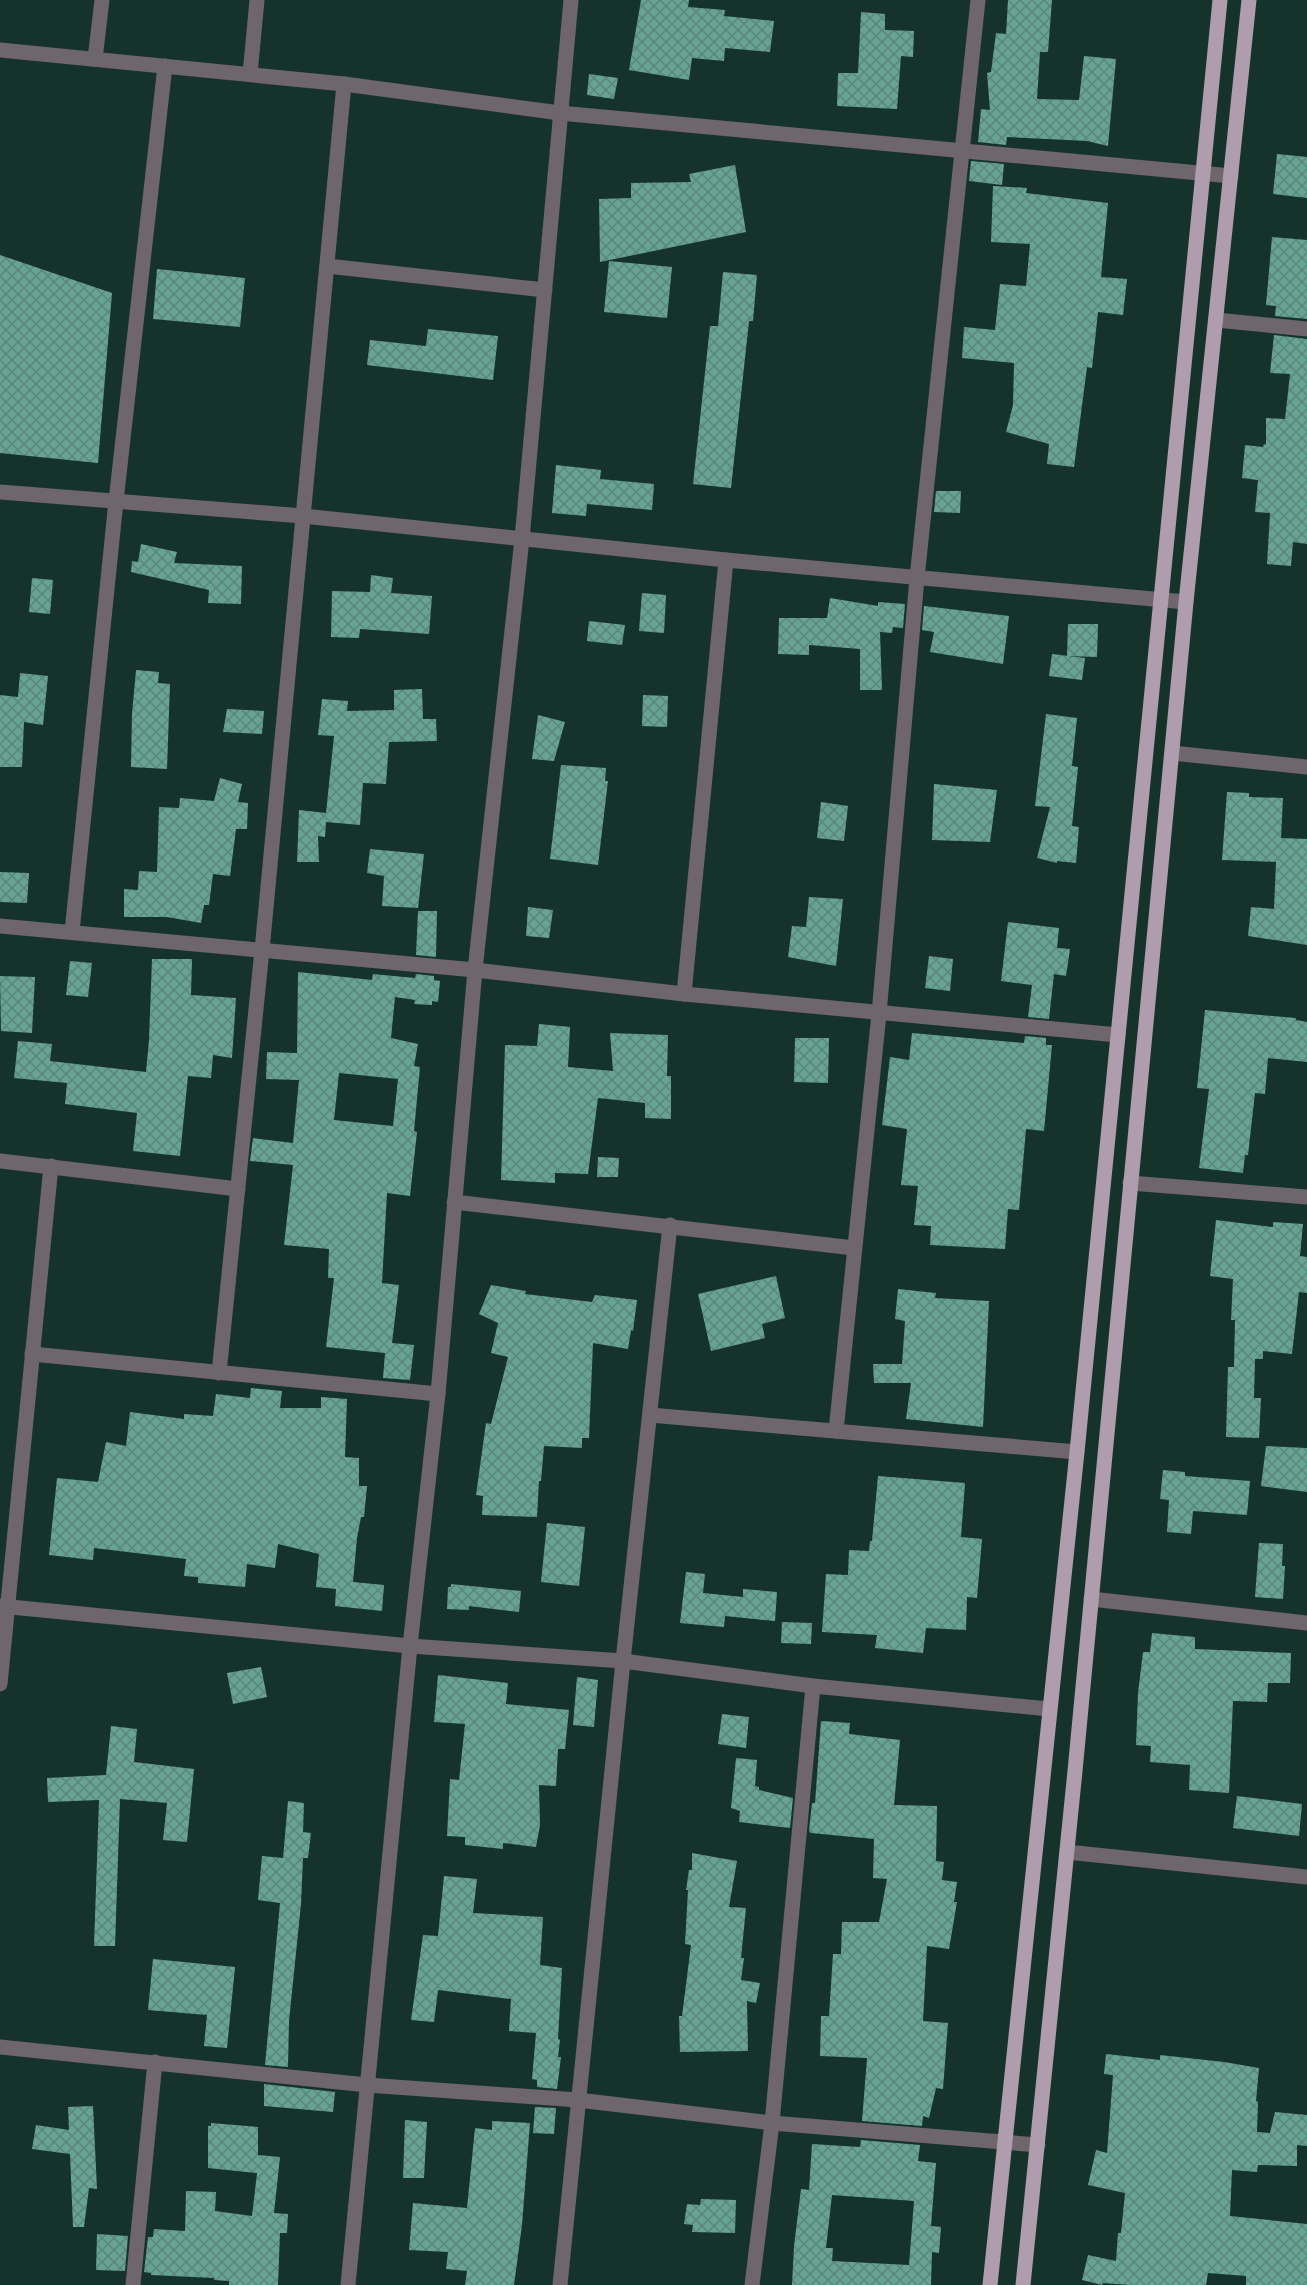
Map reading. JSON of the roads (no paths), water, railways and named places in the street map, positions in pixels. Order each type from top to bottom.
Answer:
[{"type":"main road","points":[[990,2285],[1077,1452],[1220,0]]},
{"type":"main road","points":[[1023,2285],[1067,1852],[1186,602],[1249,0]]},
{"type":"street","points":[[95,59],[102,0]]},
{"type":"street","points":[[250,75],[257,0]]},
{"type":"street","points":[[348,2285],[410,1646],[438,1394],[475,970],[522,539],[571,0]]},
{"type":"street","points":[[836,1431],[879,1014],[917,578],[978,0]]},
{"type":"street","points":[[0,50],[344,84],[560,113],[1231,176]]},
{"type":"street","points":[[72,932],[116,501],[165,66]]},
{"type":"street","points":[[219,1373],[262,950],[344,84]]},
{"type":"street","points":[[327,266],[545,290]]},
{"type":"street","points":[[1216,320],[1307,329]]},
{"type":"street","points":[[0,492],[303,516],[726,560],[1186,602]]},
{"type":"street","points":[[684,994],[726,560]]},
{"type":"street","points":[[1172,753],[1307,767]]},
{"type":"street","points":[[0,926],[475,970],[879,1014],[1118,1035]]},
{"type":"street","points":[[0,1161],[238,1189]]},
{"type":"street","points":[[0,1684],[4,1606],[51,1166]]},
{"type":"street","points":[[1130,1183],[1307,1197]]},
{"type":"street","points":[[454,1202],[854,1248]]},
{"type":"street","points":[[560,2285],[623,1661],[670,1226]]},
{"type":"street","points":[[32,1354],[438,1394]]},
{"type":"street","points":[[650,1416],[1077,1452]]},
{"type":"street","points":[[1091,1599],[1307,1623]]},
{"type":"street","points":[[4,1606],[410,1646],[623,1661],[813,1686],[1049,1710]]},
{"type":"street","points":[[752,2285],[772,2123],[813,1686]]},
{"type":"street","points":[[1067,1852],[1307,1877]]},
{"type":"street","points":[[0,2047],[367,2085],[578,2100],[772,2123],[1038,2145]]},
{"type":"street","points":[[133,2285],[155,2062]]}]
